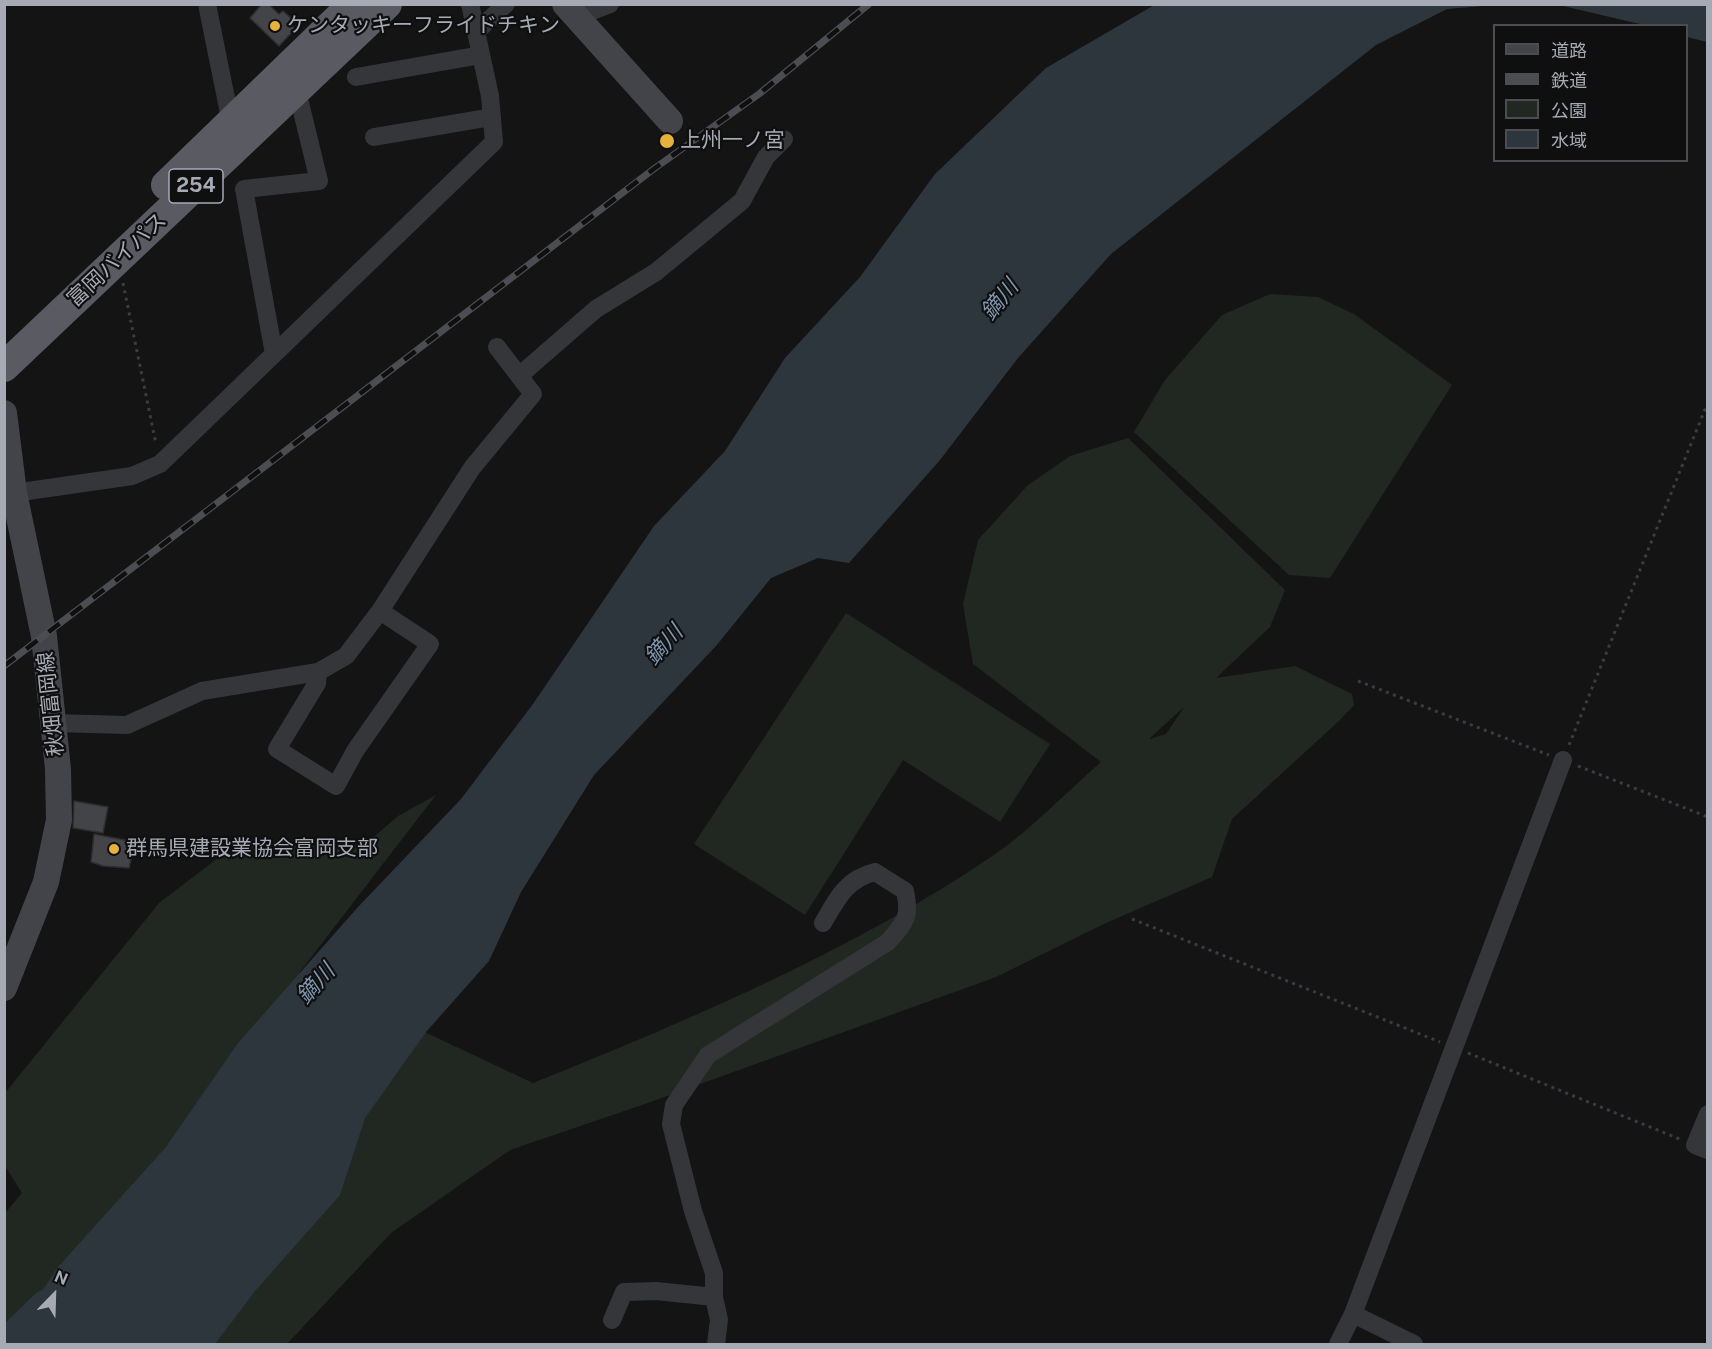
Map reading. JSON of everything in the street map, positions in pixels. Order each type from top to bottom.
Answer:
[{"type":"highway","name":"富岡バイパス","points":[[4,342],[353,4]]},
{"type":"highway","name":"富岡バイパス","points":[[4,367],[387,4]]},
{"type":"main road","points":[[571,11],[670,121]]},
{"type":"main road","name":"秋畑富岡線","points":[[4,413],[14,493],[44,636],[53,723],[59,820],[46,882],[4,988]]},
{"type":"street","points":[[207,4],[231,123]]},
{"type":"street","points":[[14,493],[132,476],[160,464],[494,141],[492,117],[470,4]]},
{"type":"street","points":[[476,32],[506,4]]},
{"type":"street","points":[[571,11],[610,4]]},
{"type":"street","points":[[356,77],[481,55]]},
{"type":"street","points":[[274,354],[244,189],[319,180],[300,104]]},
{"type":"street","points":[[374,137],[492,117]]},
{"type":"street","points":[[519,376],[596,309],[656,272],[742,201],[766,157],[784,140]]},
{"type":"street","points":[[53,723],[127,725],[202,691],[318,672],[346,656],[380,611],[472,468],[533,394],[497,347]]},
{"type":"street","points":[[318,672],[317,683],[277,749],[336,786],[355,751],[430,644],[380,611]]},
{"type":"street","points":[[1338,1344],[1353,1314],[1563,760]]},
{"type":"street","points":[[716,1344],[719,1320],[714,1297],[714,1273],[693,1211],[671,1124],[674,1105],[708,1055],[888,942],[906,921],[909,908],[905,891],[875,872],[859,876],[842,889],[823,923]]},
{"type":"street","points":[[1701,1147],[1707,1114]]},
{"type":"street","points":[[612,1320],[624,1292],[656,1291],[714,1297]]},
{"type":"street","points":[[1353,1314],[1414,1344]]},
{"type":"path","points":[[115,262],[123,282],[160,464]]},
{"type":"path","points":[[1563,760],[1707,402]]},
{"type":"path","points":[[1358,681],[1707,817]]},
{"type":"path","points":[[1132,920],[1701,1147]]},
{"type":"green space","points":[[1270,294],[1318,297],[1354,314],[1452,385],[1330,578],[1289,575],[1134,432],[1165,380],[1222,315]]},
{"type":"green space","points":[[1128,438],[1285,590],[1270,627],[1216,678],[1295,666],[1352,694],[1354,705],[1339,721],[1232,819],[1212,877],[1106,923],[996,977],[645,1104],[510,1150],[391,1233],[287,1344],[5,1344],[5,1213],[22,1193],[5,1166],[5,1093],[159,903],[244,838],[338,849],[369,841],[398,816],[436,795],[299,973],[533,1083],[711,1008],[828,952],[940,890],[994,855],[1021,834],[1101,762],[973,664],[963,604],[978,540],[1028,485],[1070,456]],"holes":[[[1184,707],[1166,734],[1150,739]]]},
{"type":"green space","points":[[846,613],[1050,744],[1000,822],[903,760],[805,915],[694,844]]},
{"type":"water","points":[[1156,4],[1495,5],[1447,9],[1376,45],[1111,254],[1018,358],[940,460],[849,563],[818,558],[771,578],[716,646],[594,775],[521,892],[489,961],[426,1032],[365,1118],[340,1195],[255,1291],[215,1344],[7,1344],[58,1267],[166,1147],[238,1043],[358,907],[461,799],[533,704],[654,526],[725,451],[785,358],[860,277],[935,174],[1046,68]]},
{"type":"water","points":[[1559,5],[1707,5],[1707,42],[1688,37],[1688,24],[1640,24]]},
{"type":"building","name":"ケンタッキーフライドチキン","points":[[262,4],[268,4],[279,14],[283,11],[292,19],[289,22],[295,29],[279,46],[250,18]]},
{"type":"building","points":[[74,801],[108,807],[103,833],[73,828]]},
{"type":"building","name":"群馬県建設業協会富岡支部","points":[[94,834],[135,842],[129,868],[103,866],[91,862]]},
{"type":"waterway","name":"鏑川","points":[[4,1343],[44,1304]]},
{"type":"railway","points":[[4,666],[655,168],[759,94],[869,4]]},
{"type":"place","name":"ケンタッキーフライドチキン","points":[[275,26]]},
{"type":"place","name":"上州一ノ宮","points":[[667,141]]},
{"type":"place","name":"群馬県建設業協会富岡支部","points":[[114,849]]}]
